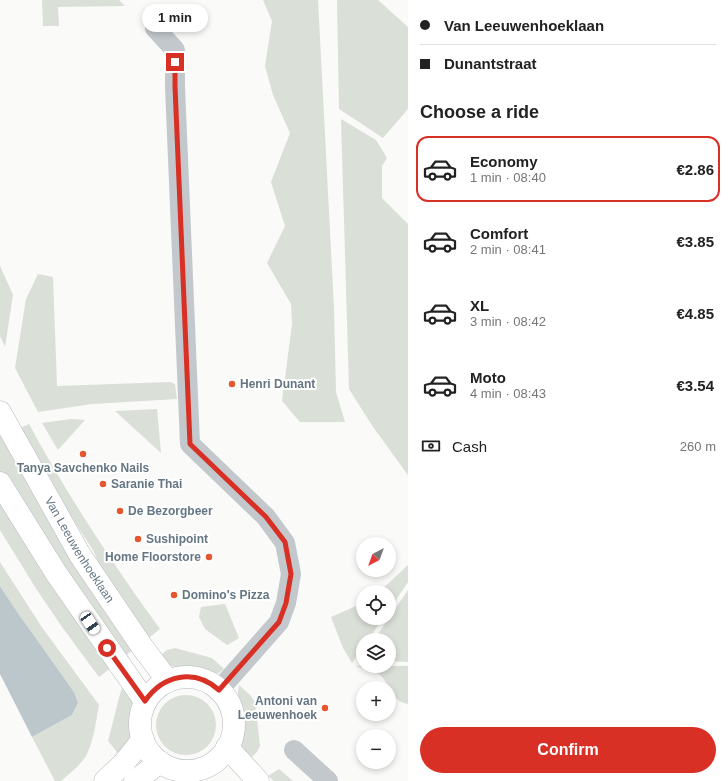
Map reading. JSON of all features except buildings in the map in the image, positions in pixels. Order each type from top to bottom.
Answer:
[{"type":"street","points":[[155,28],[175,50],[175,86],[190,444],[266,517],[285,542],[291,574],[286,603],[279,622],[219,690]]},
{"type":"street","name":"Van Leeuwenhoeklaan","points":[[0,412],[80,555],[143,648],[168,681]]},
{"type":"street","points":[[0,483],[56,573],[145,701]]},
{"type":"street","points":[[181,678],[195,678],[208,682],[219,690],[228,702],[233,717],[232,733],[227,748],[216,760],[209,774],[195,770],[180,770],[166,766],[160,762],[150,752],[143,739],[140,716],[145,701],[155,689],[168,681],[181,678]]},
{"type":"street","points":[[105,781],[123,764],[143,739]]},
{"type":"street","points":[[227,748],[258,781]]},
{"type":"street","points":[[294,750],[328,781]]},
{"type":"street","points":[[135,781],[160,762]]},
{"type":"shaded area","points":[[42,0],[119,0],[125,6],[58,7],[59,26],[43,26]]},
{"type":"shaded area","points":[[263,0],[318,0],[334,308],[336,392],[345,422],[300,422],[282,401],[292,324],[291,304],[267,263],[285,226],[271,182],[290,133],[273,95],[265,66],[272,21]]},
{"type":"shaded area","points":[[337,0],[378,0],[408,27],[408,109],[383,138],[339,109]]},
{"type":"shaded area","points":[[341,119],[376,140],[387,158],[382,166],[382,198],[408,224],[408,475],[373,427],[349,389]]},
{"type":"shaded area","points":[[0,266],[13,295],[5,347],[0,336]]},
{"type":"shaded area","points":[[38,274],[53,277],[57,386],[170,382],[175,384],[177,399],[92,404],[38,412],[15,368],[26,299]]},
{"type":"shaded area","points":[[157,409],[161,453],[115,411]]},
{"type":"shaded area","points":[[71,419],[85,420],[58,450],[42,423]]},
{"type":"shaded area","points":[[29,424],[91,529],[160,629],[145,641],[110,588],[93,550],[59,498],[20,428]]},
{"type":"shaded area","points":[[0,435],[46,517],[135,648],[122,659],[0,474]]},
{"type":"shaded area","points":[[0,500],[112,667],[99,677],[35,587],[0,530]]},
{"type":"shaded area","points":[[0,562],[41,626],[99,705],[93,736],[85,758],[61,781],[55,781],[32,737],[72,715],[78,703],[74,692],[0,586]]},
{"type":"shaded area","points":[[408,565],[408,582],[396,600],[396,585],[387,585]]},
{"type":"shaded area","points":[[0,586],[74,692],[78,703],[72,715],[32,737],[0,674]]},
{"type":"shaded area","points":[[408,590],[408,662],[396,661],[396,633],[379,633],[384,625],[396,625],[396,608]]},
{"type":"shaded area","points":[[225,604],[239,638],[227,645],[205,629],[199,617],[201,607]]},
{"type":"shaded area","points":[[356,606],[356,625],[378,625],[373,633],[356,633],[356,657],[352,663],[343,648],[331,617]]},
{"type":"shaded area","points":[[175,648],[212,658],[224,669],[219,673],[207,675],[171,666],[159,657],[167,650]]},
{"type":"shaded area","points":[[396,666],[408,666],[408,704],[396,698],[396,681],[385,681],[377,673],[396,673]]},
{"type":"shaded area","points":[[125,684],[132,698],[132,726],[131,737],[121,757],[108,741],[120,694]]},
{"type":"shaded area","points":[[239,685],[255,702],[260,746],[257,752],[249,760],[241,748],[238,692]]},
{"type":"shaded area","points":[[180,695],[192,695],[203,700],[211,708],[216,719],[214,737],[203,750],[192,755],[180,755],[169,750],[161,742],[156,731],[156,719],[161,708],[169,700]]},
{"type":"shaded area","points":[[279,769],[293,781],[274,781],[268,776]]},
{"type":"place","name":"Henri Dunant","points":[[232,384]]},
{"type":"place","name":"Tanya Savchenko Nails","points":[[83,454]]},
{"type":"place","name":"Saranie Thai","points":[[103,484]]},
{"type":"place","name":"De Bezorgbeer","points":[[120,511]]},
{"type":"place","name":"Sushipoint","points":[[138,539]]},
{"type":"place","name":"Home Floorstore","points":[[209,557]]},
{"type":"place","name":"Domino's Pizza","points":[[174,595]]},
{"type":"place","name":"Antoni van Leeuwenhoek","points":[[325,708]]},
{"type":"route","points":[[107,648],[145,701],[155,689],[161,685],[168,681],[181,678],[195,678],[208,682],[219,690],[279,622],[286,603],[291,574],[285,542],[266,517],[190,444],[175,62]]}]
